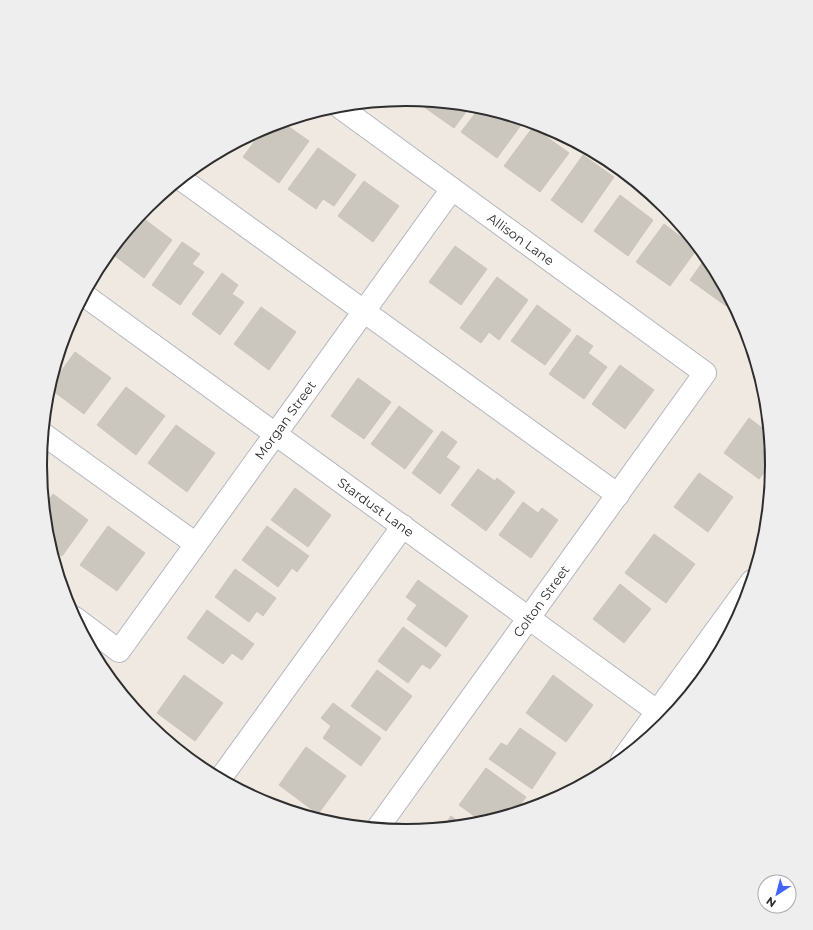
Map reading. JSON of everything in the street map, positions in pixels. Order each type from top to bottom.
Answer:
[{"type":"street","name":"Allison Lane","points":[[344,111],[705,373]]},
{"type":"street","points":[[186,182],[363,312],[618,495]]},
{"type":"street","name":"Morgan Street","points":[[85,625],[119,651],[452,189]]},
{"type":"street","name":"Stardust Lane","points":[[88,298],[663,715]]},
{"type":"street","name":"Colton Street","points":[[381,824],[705,373]]},
{"type":"street","points":[[48,438],[196,544]]},
{"type":"street","points":[[224,774],[403,526]]},
{"type":"street","points":[[649,730],[663,715],[741,598]]},
{"type":"building","points":[[423,106],[467,111],[454,128]]},
{"type":"building","points":[[476,112],[521,125],[497,158],[461,132]]},
{"type":"building","points":[[288,126],[309,141],[279,183],[243,157],[256,139]]},
{"type":"building","points":[[532,129],[539,131],[569,153],[540,192],[504,166]]},
{"type":"building","points":[[318,148],[356,175],[334,206],[323,199],[316,209],[288,189]]},
{"type":"building","points":[[583,155],[614,177],[582,223],[551,200]]},
{"type":"building","points":[[364,181],[399,206],[373,242],[338,216]]},
{"type":"building","points":[[620,195],[653,220],[628,256],[594,231]]},
{"type":"building","points":[[144,219],[172,240],[144,278],[114,256]]},
{"type":"building","points":[[664,224],[690,244],[695,251],[670,286],[636,262]]},
{"type":"building","points":[[182,242],[200,254],[192,264],[204,272],[180,305],[152,285]]},
{"type":"building","points":[[455,246],[487,269],[461,305],[429,282]]},
{"type":"building","points":[[703,262],[728,304],[726,306],[690,280]]},
{"type":"building","points":[[222,273],[238,285],[232,294],[244,302],[220,335],[192,314]]},
{"type":"building","points":[[497,277],[528,300],[499,340],[489,332],[481,343],[460,328]]},
{"type":"building","points":[[537,305],[571,330],[545,365],[511,341]]},
{"type":"building","points":[[261,307],[296,332],[269,370],[234,344]]},
{"type":"building","points":[[577,335],[593,346],[588,353],[607,367],[584,399],[549,374]]},
{"type":"building","points":[[75,352],[111,378],[84,414],[55,392],[58,375]]},
{"type":"building","points":[[620,365],[654,390],[625,429],[592,404]]},
{"type":"building","points":[[358,378],[391,402],[364,439],[331,416]]},
{"type":"building","points":[[126,387],[165,416],[136,455],[97,425]]},
{"type":"building","points":[[399,406],[433,431],[405,469],[371,444]]},
{"type":"building","points":[[749,418],[764,429],[766,470],[759,479],[724,453]]},
{"type":"building","points":[[176,425],[215,453],[187,492],[148,463]]},
{"type":"building","points":[[442,431],[457,442],[446,457],[460,467],[440,494],[412,473]]},
{"type":"building","points":[[478,469],[495,481],[497,478],[515,492],[486,531],[451,505]]},
{"type":"building","points":[[699,473],[733,497],[708,532],[674,507]]},
{"type":"building","points":[[295,488],[331,515],[308,547],[271,520]]},
{"type":"building","points":[[53,494],[88,520],[62,556],[58,553],[49,500]]},
{"type":"building","points":[[523,502],[538,513],[542,508],[558,520],[531,558],[499,535]]},
{"type":"building","points":[[108,526],[145,553],[117,591],[80,565]]},
{"type":"building","points":[[267,526],[309,556],[297,572],[292,568],[278,587],[242,560]]},
{"type":"building","points":[[654,534],[695,564],[666,603],[625,573]]},
{"type":"building","points":[[235,569],[276,598],[263,616],[257,611],[249,622],[215,597]]},
{"type":"building","points":[[418,580],[468,616],[446,647],[407,619],[417,605],[406,597]]},
{"type":"building","points":[[620,584],[651,609],[624,643],[593,619]]},
{"type":"building","points":[[207,610],[254,644],[242,660],[232,653],[223,664],[187,638]]},
{"type":"building","points":[[403,627],[441,655],[430,669],[422,664],[408,683],[378,661]]},
{"type":"building","points":[[377,670],[412,696],[386,731],[351,706]]},
{"type":"building","points":[[184,675],[223,703],[195,741],[157,713]]},
{"type":"building","points":[[553,675],[593,705],[566,742],[526,713]]},
{"type":"building","points":[[333,703],[381,738],[361,766],[323,738],[331,726],[321,718]]},
{"type":"building","points":[[520,728],[556,753],[532,789],[489,759],[501,743],[507,746]]},
{"type":"building","points":[[306,747],[346,776],[318,813],[279,785]]},
{"type":"building","points":[[486,768],[526,797],[519,806],[477,818],[459,805]]},
{"type":"building","points":[[451,816],[457,821],[453,821],[447,822]]}]
